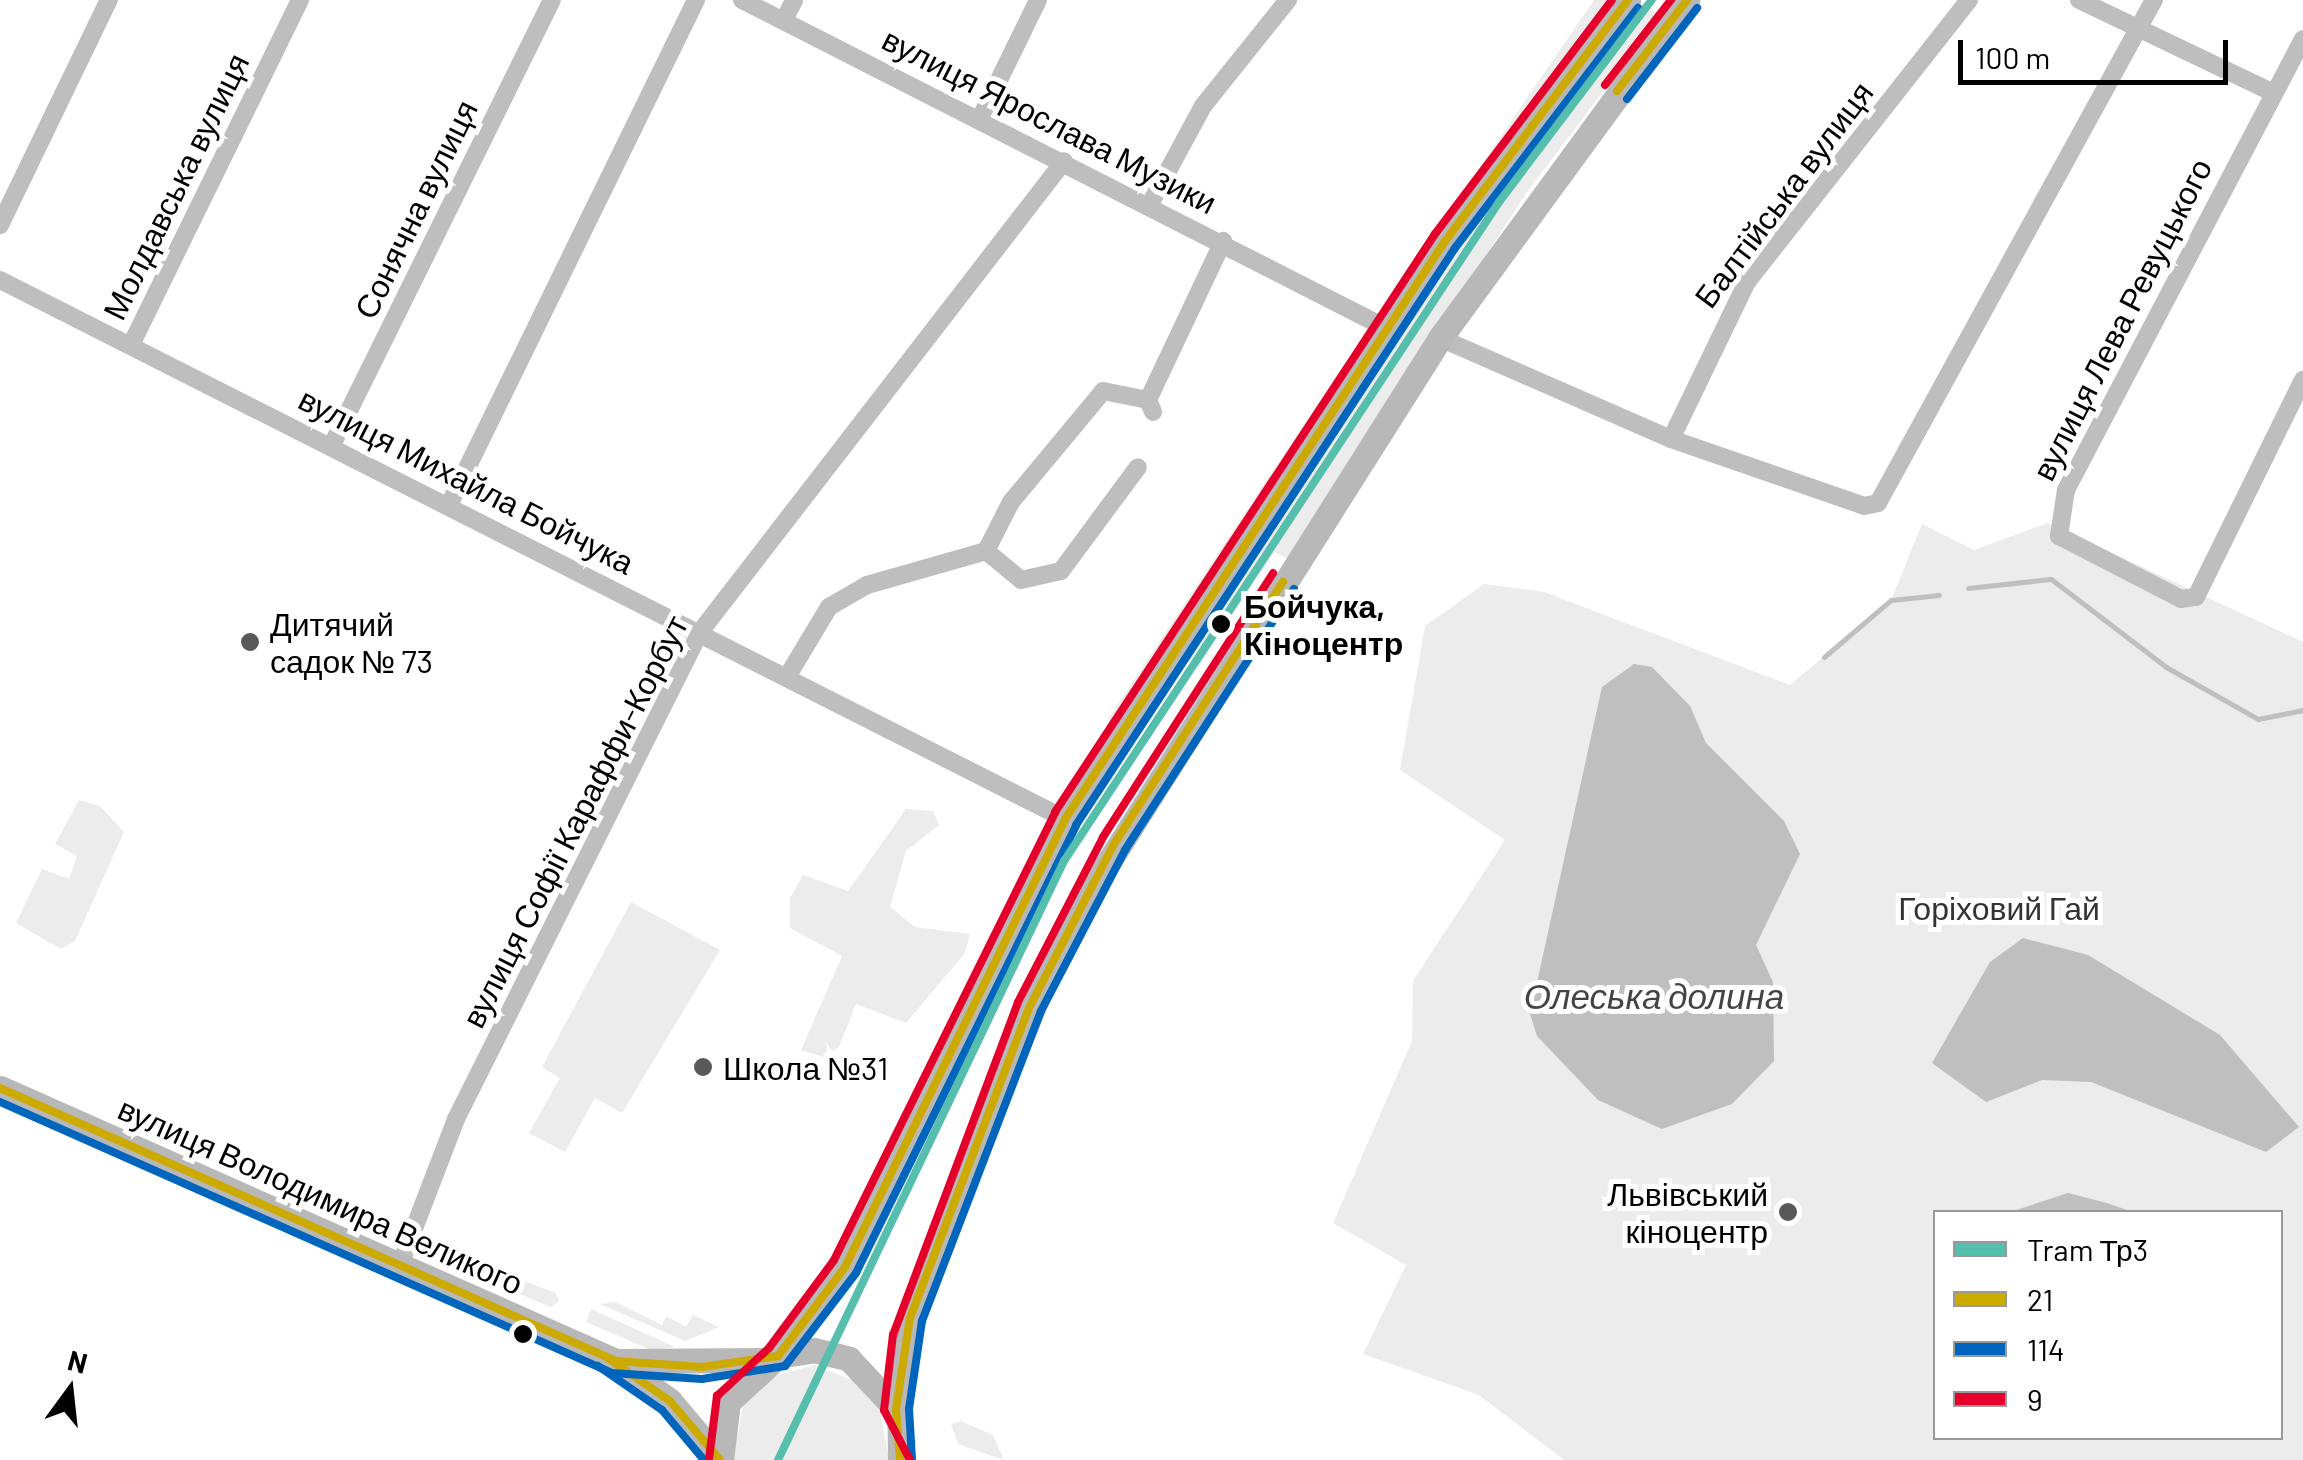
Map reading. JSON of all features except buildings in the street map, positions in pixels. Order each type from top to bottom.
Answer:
[{"type":"main road","points":[[721,1460],[728,1402],[774,1358],[845,1267],[1065,819],[1386,328],[1628,0]]},
{"type":"main road","points":[[900,1460],[899,1418],[918,1294],[1060,941],[1440,338],[1683,2]]},
{"type":"main road","name":"вулиця Володимира Великого","points":[[0,1088],[616,1360],[670,1401],[721,1460]]},
{"type":"main road","name":"вулиця Володимира Великого","points":[[616,1360],[774,1358],[814,1350],[849,1358],[899,1418],[924,1460]]},
{"type":"street","points":[[0,225],[109,0]]},
{"type":"street","name":"Молдавська вулиця","points":[[131,345],[300,0]]},
{"type":"street","name":"Сонячна вулиця","points":[[332,444],[552,0]]},
{"type":"street","points":[[450,503],[696,0]]},
{"type":"street","name":"вулиця Ярослава Музики","points":[[742,0],[1223,240],[1386,328]]},
{"type":"street","points":[[784,20],[794,0]]},
{"type":"street","points":[[980,119],[1038,0]]},
{"type":"street","points":[[1150,204],[1203,106],[1288,0]]},
{"type":"street","name":"Балтійська вулиця","points":[[1671,438],[1748,282],[1969,0]]},
{"type":"street","points":[[2079,0],[2134,32],[2270,90]]},
{"type":"street","points":[[1440,338],[1671,438],[1864,506],[1878,503],[2154,0]]},
{"type":"street","name":"вулиця Лева Ревуцького","points":[[2303,39],[2270,90],[2058,515],[2059,536],[2181,599],[2207,586],[2303,380]]},
{"type":"street","name":"вулиця Софії Караффи-Корбут","points":[[400,1265],[430,1196],[456,1118],[700,632],[1064,161]]},
{"type":"street","name":"вулиця Ярослава Музики","points":[[986,550],[1011,502],[1103,392],[1151,406],[1223,240]]},
{"type":"street","name":"вулиця Михайла Бойчука","points":[[0,280],[450,503],[1065,819]]},
{"type":"street","points":[[787,677],[829,607],[851,592],[986,550],[1021,580],[1045,580],[1077,560],[1138,467]]},
{"type":"green space","points":[[1594,0],[1612,0],[1384,307]]},
{"type":"green space","points":[[1644,2],[1657,13],[1654,25],[1529,189],[1288,559],[1274,552],[1199,667],[1185,657],[1480,209]]},
{"type":"green space","points":[[1358,343],[1115,724],[1108,719]]},
{"type":"green space","name":"Горіховий Гай","points":[[2048,523],[2303,642],[2303,1460],[1564,1460],[1479,1395],[1363,1354],[1406,1265],[1333,1223],[1412,1041],[1413,981],[1505,840],[1400,770],[1425,626],[1484,584],[1544,592],[1790,685],[1891,600],[1922,524],[1974,550]]},
{"type":"green space","points":[[79,800],[100,806],[124,832],[75,941],[61,949],[16,923],[42,869],[69,879],[77,856],[55,844]]},
{"type":"green space","points":[[906,809],[933,811],[939,825],[906,851],[890,907],[915,927],[970,934],[965,953],[906,1023],[856,1004],[839,1047],[823,1057],[801,1050],[842,956],[790,928],[790,898],[803,875],[848,891]]},
{"type":"green space","points":[[631,902],[720,950],[622,1113],[595,1098],[565,1152],[529,1133],[560,1078],[542,1067]]},
{"type":"green space","points":[[447,1252],[556,1293],[559,1301],[551,1307],[442,1262]]},
{"type":"green space","points":[[615,1302],[662,1325],[666,1316],[686,1327],[693,1315],[719,1327],[685,1341],[600,1304]]},
{"type":"green space","points":[[591,1309],[675,1347],[651,1350],[586,1322]]},
{"type":"green space","points":[[814,1365],[862,1384],[879,1405],[889,1460],[732,1460],[745,1398],[764,1379]]},
{"type":"green space","points":[[961,1421],[993,1435],[1004,1460],[958,1444],[951,1424]]},
{"type":"water","name":"Олеська долина","points":[[1634,664],[1652,667],[1690,706],[1706,743],[1784,821],[1800,854],[1756,945],[1773,982],[1774,1061],[1732,1104],[1662,1129],[1598,1100],[1537,1036],[1530,1014],[1602,687]]},
{"type":"water","points":[[2023,938],[2088,955],[2220,1035],[2299,1127],[2266,1152],[2091,1082],[2042,1080],[1986,1102],[1932,1063],[1990,962]]},
{"type":"water","points":[[2068,1193],[2127,1210],[2016,1210]]},
{"type":"waterway","points":[[1968,588],[2051,579],[2166,667],[2258,719],[2303,710]]},
{"type":"waterway","points":[[1824,657],[1891,600],[1939,595]]},
{"type":"tram line","name":"Тр3","points":[[778,1460],[1064,861],[1499,202],[1652,0]]},
{"type":"transit line","name":"9","points":[[709,1459],[717,1396],[769,1348],[834,1260],[1055,812],[1435,234],[1612,0]]},
{"type":"transit line","name":"21","points":[[0,1088],[616,1361],[702,1367],[778,1356],[845,1267],[1065,819],[1445,241],[1628,0]]},
{"type":"transit line","name":"9","points":[[1605,85],[1671,0]]},
{"type":"transit line","name":"21","points":[[1617,91],[1687,0]]},
{"type":"transit line","name":"114","points":[[0,1102],[612,1373],[702,1379],[785,1366],[856,1273],[1076,825],[1455,248],[1638,8]]},
{"type":"transit line","name":"114","points":[[1627,99],[1697,8]]},
{"type":"transit line","name":"9","points":[[910,1460],[884,1410],[893,1335],[1018,1002],[1103,837],[1273,573]]},
{"type":"transit line","name":"21","points":[[900,1460],[896,1409],[910,1318],[1030,1006],[1114,844],[1283,582]]},
{"type":"transit line","name":"114","points":[[912,1459],[909,1409],[922,1321],[1041,1011],[1125,850],[1294,589]]},
{"type":"transit line","name":"21","points":[[605,1356],[670,1401],[720,1460]]},
{"type":"transit line","name":"114","points":[[598,1366],[662,1410],[704,1460]]},
{"type":"place","name":"Бойчука, Кіноцентр","points":[[1221,624]]},
{"type":"place","name":"Дитячий садок № 73","points":[[250,642]]},
{"type":"place","name":"Школа №31","points":[[703,1067]]},
{"type":"place","name":"Львівський кіноцентр","points":[[1788,1212]]}]
